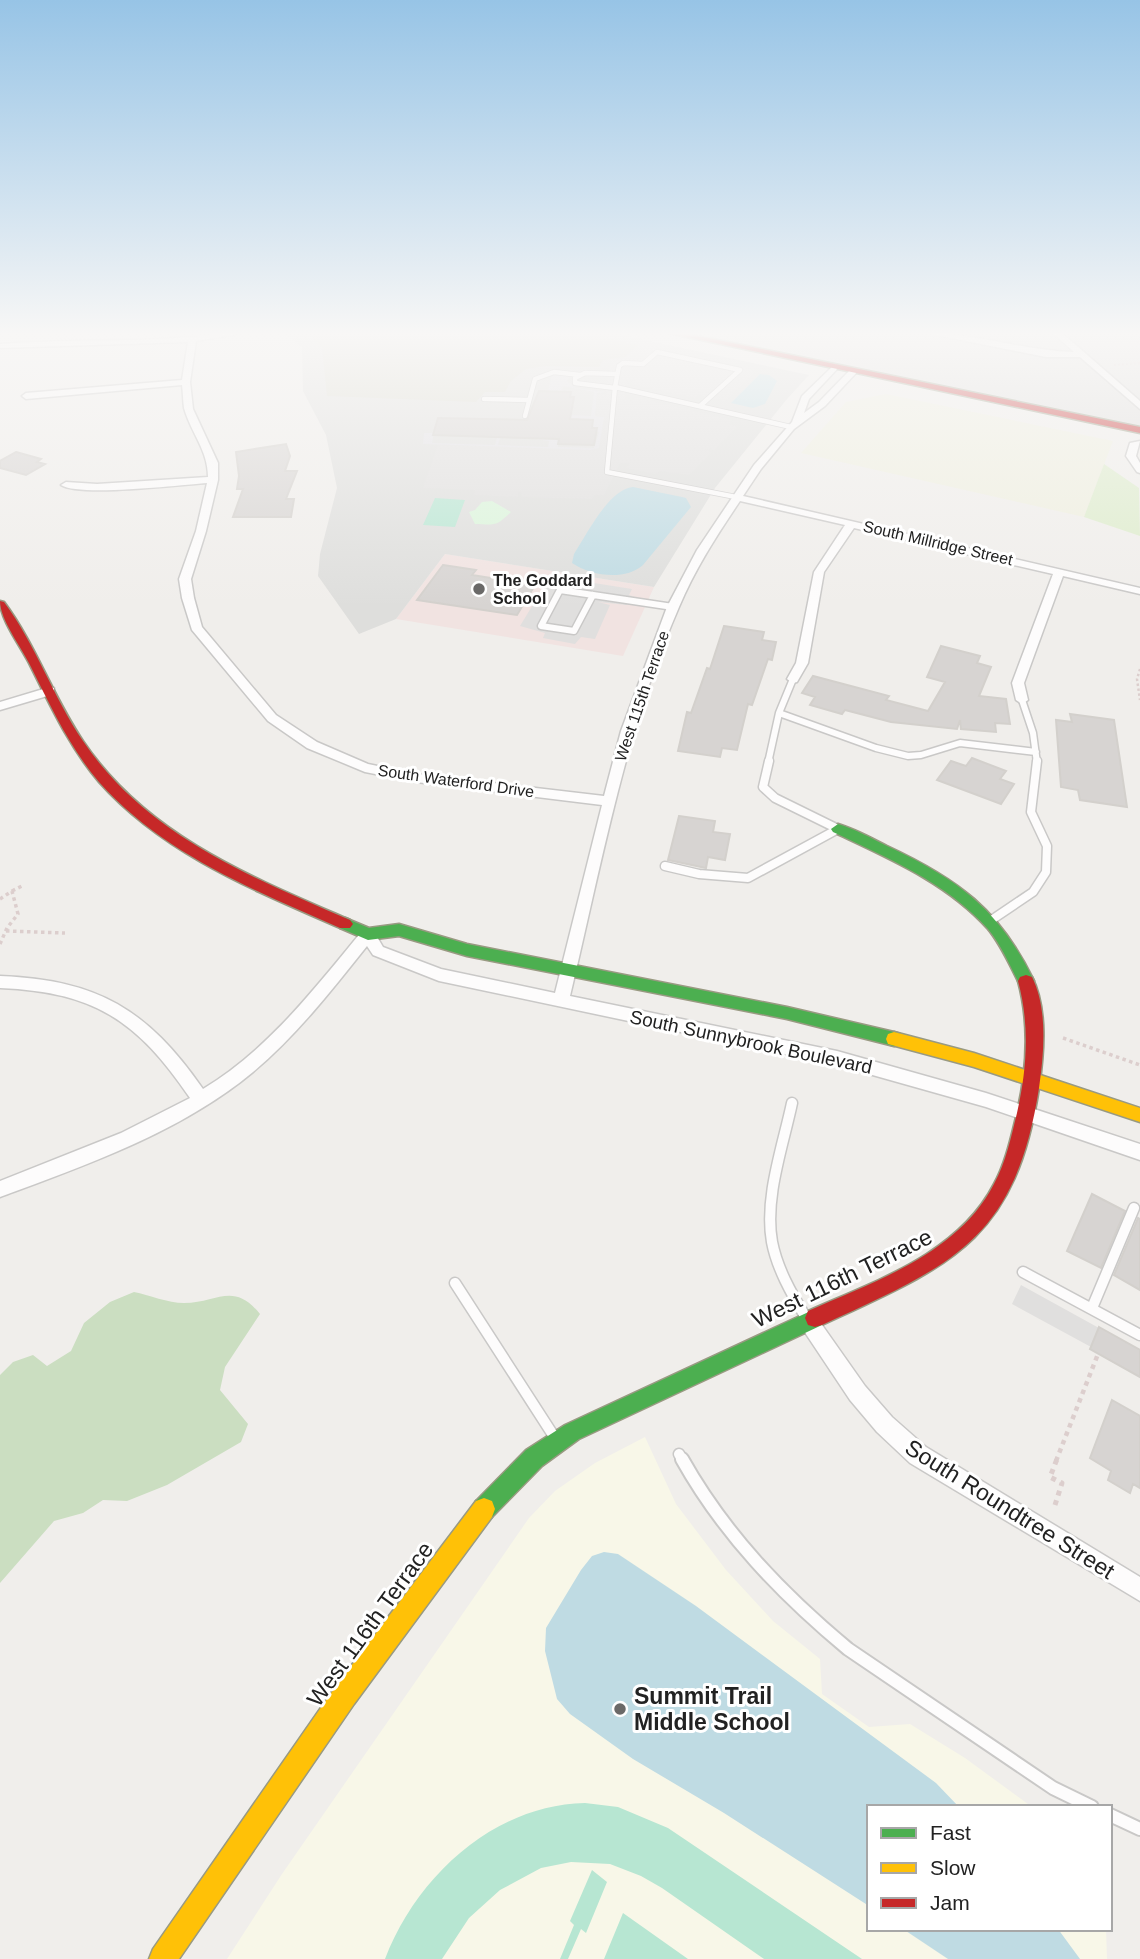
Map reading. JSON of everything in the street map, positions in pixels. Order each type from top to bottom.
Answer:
[{"type":"street","name":"South Waterford Drive","points":[[197,424],[213,463],[213,480],[201,531],[185,579],[188,598],[196,628],[272,718],[312,745],[365,768],[416,778],[608,801]]},
{"type":"street","name":"West 115th Terrace","points":[[561,1002],[608,801],[641,687],[673,607],[702,550],[736,497],[793,424]]},
{"type":"street","points":[[1113,424],[1140,430]]},
{"type":"street","points":[[1140,444],[1133,445],[1131,456],[1140,470]]},
{"type":"street","points":[[66,485],[97,487],[213,480]]},
{"type":"street","name":"South Millridge Street","points":[[736,497],[1140,591]]},
{"type":"street","name":"West 116th Terrace","points":[[793,679],[802,663],[819,572],[852,523]]},
{"type":"street","points":[[1022,700],[1018,683],[1059,572]]},
{"type":"street","name":"South Sunnybrook Boulevard","points":[[0,604],[15,620],[34,652],[50,691],[86,759],[133,811],[198,857],[368,934],[399,930],[467,950],[881,1035],[1032,1078],[1140,1115]]},
{"type":"street","points":[[0,706],[50,691]]},
{"type":"street","name":"West 116th Terrace","points":[[163,1959],[358,1676],[460,1541],[516,1474],[556,1441],[594,1419],[808,1322],[934,1259],[953,1247],[985,1218],[1009,1178],[1018,1154],[1036,1052],[1036,1020],[1032,997],[1023,972],[990,922],[973,904],[935,876],[838,829]]},
{"type":"street","points":[[0,1189],[129,1138],[200,1099],[244,1069],[315,999],[368,934]]},
{"type":"street","name":"South Sunnybrook Boulevard","points":[[368,934],[378,951],[414,967],[468,983],[837,1058],[1026,1113],[1140,1152]]},
{"type":"street","points":[[0,982],[23,981],[73,989],[109,1003],[149,1034],[187,1079],[200,1099]]},
{"type":"street","name":"South Roundtree Street","points":[[808,1322],[848,1384],[888,1430],[918,1455],[1140,1590]]},
{"type":"lane","points":[[611,424],[607,472],[736,497]]},
{"type":"lane","points":[[593,595],[574,631],[541,626],[560,590],[673,607]]},
{"type":"lane","name":"West 116th Terrace","points":[[793,679],[779,713],[763,787],[775,798],[838,829]]},
{"type":"lane","points":[[990,922],[1026,902],[1044,877],[1050,860],[1046,843],[1031,812],[1037,770],[1036,752],[1034,731],[1022,700]]},
{"type":"lane","points":[[779,713],[805,718],[880,749],[909,756],[925,755],[937,748],[961,743],[1036,752]]},
{"type":"lane","points":[[665,866],[699,874],[748,878],[838,829]]},
{"type":"lane","points":[[792,1103],[773,1207],[771,1240],[783,1279],[808,1322]]},
{"type":"lane","points":[[1091,1308],[1134,1208]]},
{"type":"lane","points":[[1023,1272],[1140,1335]]},
{"type":"lane","points":[[455,1283],[556,1441]]},
{"type":"lane","points":[[679,1454],[711,1507],[739,1543],[770,1578],[825,1630],[848,1649],[1053,1788],[1088,1805]]},
{"type":"lane","points":[[1112,1816],[1140,1829]]},
{"type":"path","points":[[1140,669],[1136,679],[1140,700]]},
{"type":"path","points":[[0,899],[22,886]]},
{"type":"path","points":[[0,944],[18,914],[12,891]]},
{"type":"path","points":[[6,931],[65,933]]},
{"type":"path","points":[[1063,1038],[1140,1065]]},
{"type":"path","points":[[1055,1505],[1062,1483],[1050,1477],[1098,1354]]},
{"type":"shaded area","points":[[320,424],[766,424],[715,488],[654,587],[445,554],[396,619],[359,634],[318,576],[320,554],[337,488],[326,435]]},
{"type":"shaded area","points":[[579,424],[603,424],[599,448],[591,450],[423,444],[424,433],[434,433],[432,443],[495,445],[497,438],[493,437],[504,437],[500,438],[498,445],[548,447],[549,441],[528,438],[559,437],[558,447],[594,448],[599,432]]},
{"type":"shaded area","points":[[603,424],[738,426],[714,450],[704,449],[712,452],[689,475],[660,471],[655,474],[626,468],[630,463],[620,463],[604,495],[594,495],[592,499],[522,497],[521,492],[518,492],[518,497],[474,495],[475,490],[423,488],[438,445],[599,448]]},
{"type":"shaded area","points":[[1118,424],[1140,424],[1140,429]]},
{"type":"shaded area","points":[[445,554],[654,587],[623,656],[396,619]]},
{"type":"shaded area","points":[[562,578],[632,589],[629,595],[632,596],[627,605],[598,602],[610,605],[595,639],[581,637],[575,644],[543,638],[545,633],[520,626],[534,603],[545,605],[536,600],[545,584],[556,586]]},
{"type":"shaded area","points":[[1021,1285],[1099,1328],[1091,1347],[1012,1304]]},
{"type":"shaded area","name":"Summit Trail Middle School","points":[[645,1437],[676,1504],[726,1570],[773,1621],[820,1659],[822,1694],[869,1727],[910,1724],[965,1758],[1029,1805],[867,1805],[867,1931],[1106,1931],[1107,1959],[227,1959],[282,1874],[529,1518],[555,1491],[595,1463]]},
{"type":"green space","points":[[826,424],[1033,424],[1113,441],[1084,517],[801,453]]},
{"type":"green space","points":[[1104,464],[1139,488],[1140,536],[1084,517]]},
{"type":"green space","points":[[435,498],[465,500],[455,527],[423,525]]},
{"type":"green space","points":[[492,501],[511,512],[495,524],[475,524],[469,512],[482,502]]},
{"type":"green space","points":[[134,1292],[184,1303],[233,1296],[242,1298],[260,1314],[225,1367],[220,1390],[248,1424],[241,1442],[167,1485],[127,1501],[103,1500],[83,1513],[54,1521],[0,1583],[0,1375],[13,1362],[33,1355],[47,1366],[71,1351],[84,1323],[110,1302]]},
{"type":"green space","points":[[585,1803],[618,1807],[668,1828],[862,1959],[764,1959],[641,1876],[610,1864],[571,1862],[541,1868],[500,1890],[469,1918],[442,1959],[385,1959],[417,1900],[438,1874],[463,1851],[490,1831],[520,1817],[552,1807]]},
{"type":"green space","points":[[592,1870],[607,1882],[586,1933],[581,1929],[568,1959],[560,1959],[574,1925],[570,1921]]},
{"type":"green space","points":[[623,1913],[688,1959],[604,1959]]},
{"type":"water","points":[[633,487],[686,498],[691,507],[636,570],[618,575],[598,574],[572,563],[574,554],[607,504],[624,490]]},
{"type":"water","points":[[604,1552],[618,1554],[696,1606],[936,1783],[957,1805],[867,1805],[867,1905],[724,1813],[633,1759],[570,1714],[557,1699],[545,1651],[546,1628],[592,1556]]},
{"type":"water","points":[[906,1931],[1059,1931],[1080,1959],[948,1959]]},
{"type":"building","points":[[436,424],[592,424],[592,428],[597,428],[594,445],[558,444],[559,439],[433,435]]},
{"type":"building","points":[[286,444],[290,456],[285,471],[297,471],[286,499],[294,499],[291,517],[233,517],[243,489],[237,489],[239,476],[236,452]]},
{"type":"building","points":[[16,452],[41,459],[37,462],[45,464],[26,475],[0,468],[0,461]]},
{"type":"building","name":"The Goddard School","points":[[443,565],[476,570],[472,575],[535,585],[517,615],[417,600]]},
{"type":"building","points":[[724,626],[764,632],[762,640],[776,642],[772,660],[768,659],[752,705],[748,704],[737,750],[722,748],[720,757],[678,751],[687,712],[691,713],[707,668],[710,669]]},
{"type":"building","points":[[941,646],[980,656],[977,663],[991,667],[979,696],[1006,699],[1010,724],[995,723],[996,732],[961,729],[960,720],[957,729],[891,722],[845,710],[842,714],[810,705],[815,697],[802,693],[813,676],[889,696],[886,700],[928,711],[945,682],[927,677]]},
{"type":"building","points":[[1070,714],[1114,720],[1127,807],[1080,800],[1078,790],[1061,787],[1056,720],[1072,722]]},
{"type":"building","points":[[972,758],[1006,771],[1000,779],[1014,784],[1001,804],[937,780],[951,761],[966,766]]},
{"type":"building","points":[[679,816],[715,821],[713,832],[730,834],[725,860],[708,857],[706,868],[668,860]]},
{"type":"building","points":[[1092,1194],[1125,1211],[1101,1268],[1067,1251]]},
{"type":"building","points":[[1138,1218],[1140,1219],[1140,1290],[1114,1275]]},
{"type":"building","points":[[1099,1327],[1140,1350],[1140,1377],[1090,1349]]},
{"type":"building","points":[[1112,1400],[1140,1416],[1140,1488],[1133,1484],[1130,1493],[1108,1480],[1111,1471],[1090,1458]]},
{"type":"traffic: fast","points":[[838,829],[922,870],[973,905],[994,927],[1012,952],[1026,981]]},
{"type":"traffic: fast","points":[[345,924],[368,934],[399,930],[467,950],[787,1013],[894,1039]]},
{"type":"traffic: fast","points":[[484,1509],[534,1458],[572,1432],[815,1318]]},
{"type":"traffic: slow","points":[[894,1039],[974,1060],[1140,1115]]},
{"type":"traffic: slow","points":[[163,1959],[345,1695],[484,1509]]},
{"type":"traffic: jam","points":[[1113,424],[1140,430]]},
{"type":"traffic: jam","points":[[0,604],[32,655],[78,744],[103,777],[131,806],[163,832],[233,873],[345,924]]},
{"type":"traffic: jam","points":[[815,1318],[929,1263],[957,1243],[981,1219],[1001,1189],[1017,1151],[1033,1071],[1033,1012],[1026,981]]},
{"type":"place","name":"The Goddard School","points":[[479,589]]},
{"type":"place","name":"Summit Trail Middle School","points":[[620,1709]]}]
